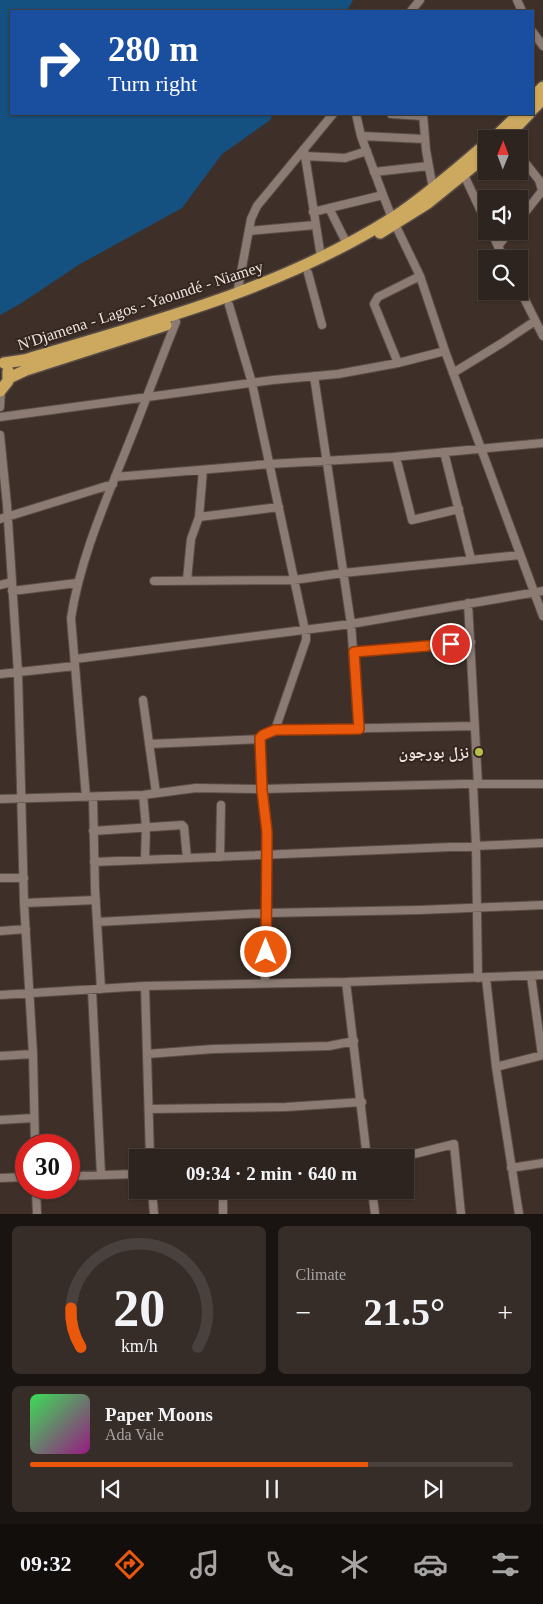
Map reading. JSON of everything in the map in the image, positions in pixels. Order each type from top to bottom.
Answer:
[{"type":"highway","points":[[534,96],[543,87]]},
{"type":"highway","points":[[534,108],[543,99]]},
{"type":"highway","points":[[502,130],[518,115]]},
{"type":"highway","points":[[514,130],[528,115]]},
{"type":"highway","name":"N'Djamena - Lagos - Yaoundé - Niamey","points":[[2,362],[24,360],[180,313],[274,280],[393,222],[478,151]]},
{"type":"highway","name":"N'Djamena - Lagos - Yaoundé - Niamey","points":[[9,378],[26,370],[229,305],[308,273],[393,222],[464,175],[478,163]]},
{"type":"highway","points":[[1,390],[9,378],[8,370],[2,362]]},
{"type":"street","points":[[409,0],[416,6]]},
{"type":"street","points":[[534,34],[543,46]]},
{"type":"street","points":[[237,294],[251,219],[257,206],[304,152],[332,115]]},
{"type":"street","points":[[356,115],[361,136],[382,195],[393,222],[420,276],[444,351],[543,616]]},
{"type":"street","points":[[423,115],[428,166],[433,189]]},
{"type":"street","points":[[361,136],[425,139]]},
{"type":"street","points":[[304,152],[345,158],[367,151]]},
{"type":"street","points":[[304,152],[321,257]]},
{"type":"street","points":[[374,172],[428,166]]},
{"type":"street","points":[[528,166],[541,181],[543,192],[528,210]]},
{"type":"street","points":[[464,175],[478,205]]},
{"type":"street","points":[[313,212],[382,195]]},
{"type":"street","points":[[329,208],[347,244]]},
{"type":"street","points":[[249,230],[315,225]]},
{"type":"street","points":[[495,240],[500,250]]},
{"type":"street","points":[[498,246],[503,240]]},
{"type":"street","points":[[308,273],[322,325]]},
{"type":"street","points":[[398,363],[374,304],[378,298],[420,276]]},
{"type":"street","points":[[525,300],[543,336]]},
{"type":"street","points":[[229,305],[252,383],[305,630],[306,640],[275,730]]},
{"type":"street","points":[[453,373],[535,321]]},
{"type":"street","points":[[101,989],[93,831],[71,618],[80,570],[176,322]]},
{"type":"street","points":[[0,417],[252,383],[338,374],[398,363],[444,351]]},
{"type":"street","points":[[314,376],[351,624],[359,729]]},
{"type":"street","points":[[0,407],[1,390]]},
{"type":"street","points":[[0,435],[4,518],[12,582],[18,672],[24,903],[33,1054],[34,1134]]},
{"type":"street","points":[[4,518],[114,481],[270,464],[396,457],[543,443]]},
{"type":"street","points":[[444,452],[471,559]]},
{"type":"street","points":[[396,457],[412,520],[459,509]]},
{"type":"street","points":[[187,580],[190,539],[199,517],[203,470]]},
{"type":"street","points":[[199,517],[279,507]]},
{"type":"street","points":[[154,581],[294,580],[343,572],[520,554]]},
{"type":"street","points":[[0,585],[12,582]]},
{"type":"street","points":[[12,591],[77,583]]},
{"type":"street","points":[[0,674],[351,624],[543,591]]},
{"type":"street","points":[[468,603],[475,726],[476,846],[482,978],[519,1214]]},
{"type":"street","points":[[354,652],[471,642]]},
{"type":"street","points":[[144,700],[156,793]]},
{"type":"street","points":[[149,744],[260,738],[275,730],[475,726]]},
{"type":"street","points":[[260,738],[262,790],[267,832],[265,983]]},
{"type":"street","points":[[0,799],[143,795],[196,788],[262,790],[543,784]]},
{"type":"street","points":[[143,795],[146,827],[145,860]]},
{"type":"street","points":[[220,857],[221,805]]},
{"type":"street","points":[[93,831],[182,825],[184,827],[187,858]]},
{"type":"street","points":[[94,862],[543,843]]},
{"type":"street","points":[[0,878],[24,878]]},
{"type":"street","points":[[24,903],[96,900]]},
{"type":"street","points":[[97,922],[266,913],[543,905]]},
{"type":"street","points":[[0,931],[26,929]]},
{"type":"street","points":[[0,995],[145,986],[346,982],[543,975]]},
{"type":"street","points":[[496,1067],[543,1055],[531,976]]},
{"type":"street","points":[[346,982],[366,1149]]},
{"type":"street","points":[[145,986],[150,1149]]},
{"type":"street","points":[[92,990],[100,1175]]},
{"type":"street","points":[[147,1054],[214,1049],[329,1046],[354,1041]]},
{"type":"street","points":[[0,1056],[33,1054]]},
{"type":"street","points":[[149,1109],[286,1107],[362,1102]]},
{"type":"street","points":[[0,1120],[34,1118]]},
{"type":"street","points":[[414,1154],[454,1144],[461,1214]]},
{"type":"street","points":[[511,1168],[543,1163]]},
{"type":"street","points":[[80,1176],[129,1174]]},
{"type":"street","points":[[0,1178],[15,1178]]},
{"type":"street","points":[[36,1199],[37,1214]]},
{"type":"street","points":[[153,1199],[154,1214]]},
{"type":"street","points":[[223,1199],[223,1214]]},
{"type":"street","points":[[373,1199],[375,1214]]},
{"type":"water","points":[[0,0],[353,0],[348,10],[10,10],[10,115],[273,115],[269,121],[222,154],[182,208],[80,264],[0,315]]},
{"type":"place","name":"نزل بورجون","points":[[479,752]]},
{"type":"route","points":[[266,952],[267,832],[262,790],[260,738],[275,730],[359,729],[354,652],[451,644]]}]
